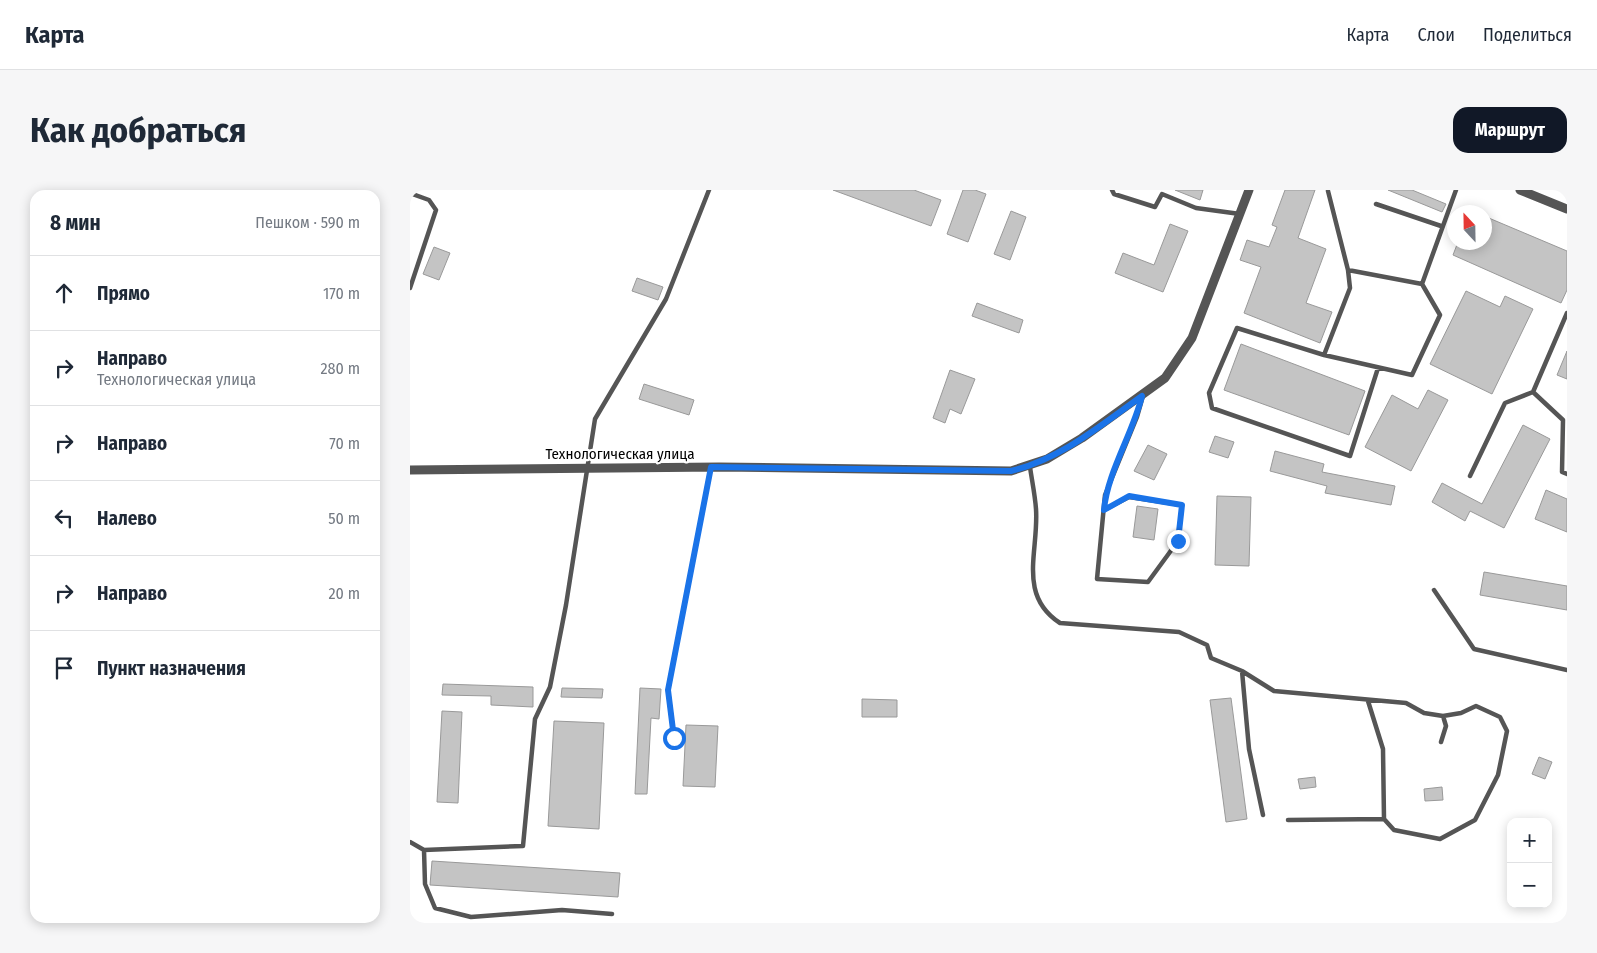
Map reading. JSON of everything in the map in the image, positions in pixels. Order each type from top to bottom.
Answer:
[{"type":"street","name":"Технологическая улица","points":[[410,470],[711,467],[1011,471],[1030,466],[1048,459],[1082,438],[1166,378],[1192,338],[1249,190]]},
{"type":"street","points":[[1520,190],[1567,209]]},
{"type":"lane","points":[[410,842],[424,850],[523,846],[535,719],[550,687],[559,642],[595,419],[666,299],[709,190]]},
{"type":"lane","points":[[1112,190],[1114,194],[1155,206],[1162,192],[1196,208],[1240,214]]},
{"type":"lane","points":[[1422,284],[1456,190]]},
{"type":"lane","points":[[1324,355],[1350,288],[1348,270],[1328,191]]},
{"type":"lane","points":[[410,193],[429,200],[436,210],[410,288]]},
{"type":"lane","points":[[1376,204],[1442,226]]},
{"type":"lane","points":[[1348,270],[1422,284],[1440,315],[1412,375],[1324,355],[1237,328],[1209,393],[1212,408],[1350,456],[1378,368]]},
{"type":"lane","points":[[1470,476],[1505,403],[1533,392],[1567,313]]},
{"type":"lane","points":[[1533,392],[1562,420],[1562,472],[1567,474]]},
{"type":"lane","points":[[1104,510],[1129,496],[1182,505],[1178,541],[1148,582],[1097,579],[1105,495],[1137,417],[1142,396]]},
{"type":"lane","points":[[1030,466],[1036,510],[1033,586],[1039,603],[1047,615],[1060,623],[1179,632],[1207,645],[1210,658],[1242,671],[1274,691],[1406,703],[1424,713],[1443,716],[1461,713],[1476,706],[1500,717],[1507,731],[1498,775],[1475,820],[1440,839],[1394,830],[1384,819],[1382,749],[1368,700]]},
{"type":"lane","points":[[674,738],[668,690],[711,467]]},
{"type":"lane","points":[[1434,590],[1474,649],[1567,670]]},
{"type":"lane","points":[[1242,671],[1249,749],[1263,816]]},
{"type":"lane","points":[[1441,742],[1446,726],[1443,716]]},
{"type":"lane","points":[[1288,820],[1384,819]]},
{"type":"lane","points":[[424,850],[425,884],[435,908],[471,917],[562,910],[612,914]]},
{"type":"building","points":[[833,190],[914,190],[941,200],[931,226]]},
{"type":"building","points":[[963,190],[975,190],[986,194],[968,242],[947,234]]},
{"type":"building","points":[[1175,190],[1203,190],[1200,200]]},
{"type":"building","points":[[1285,190],[1315,190],[1298,238],[1326,249],[1306,303],[1332,312],[1320,343],[1244,313],[1261,267],[1240,260],[1247,240],[1269,247],[1277,227],[1272,225]]},
{"type":"building","points":[[1388,190],[1412,190],[1446,204],[1442,212]]},
{"type":"building","points":[[1011,211],[1026,217],[1010,260],[994,254]]},
{"type":"building","points":[[1492,219],[1567,251],[1567,290],[1561,303],[1453,255],[1455,250],[1492,250]]},
{"type":"building","points":[[1170,224],[1188,231],[1163,292],[1115,273],[1123,253],[1154,265]]},
{"type":"building","points":[[434,247],[450,253],[439,280],[423,274]]},
{"type":"building","points":[[637,278],[663,287],[658,300],[632,291]]},
{"type":"building","points":[[1466,291],[1500,307],[1505,296],[1533,309],[1492,394],[1430,364]]},
{"type":"building","points":[[977,303],[1023,320],[1019,333],[972,316]]},
{"type":"building","points":[[1241,344],[1365,391],[1349,435],[1224,390]]},
{"type":"building","points":[[1567,351],[1567,379],[1557,375]]},
{"type":"building","points":[[950,370],[975,379],[961,414],[950,409],[945,423],[933,418]]},
{"type":"building","points":[[644,384],[694,400],[689,415],[639,399]]},
{"type":"building","points":[[1428,390],[1448,400],[1411,471],[1365,447],[1392,395],[1418,409]]},
{"type":"building","points":[[1523,425],[1550,439],[1504,528],[1470,511],[1465,521],[1432,502],[1442,483],[1482,504]]},
{"type":"building","points":[[1215,436],[1234,442],[1228,458],[1209,452]]},
{"type":"building","points":[[1148,445],[1167,454],[1154,480],[1134,471]]},
{"type":"building","points":[[1275,451],[1324,464],[1322,472],[1395,486],[1391,505],[1325,493],[1327,486],[1270,471]]},
{"type":"building","points":[[1546,490],[1567,499],[1567,532],[1535,519]]},
{"type":"building","points":[[1217,496],[1251,497],[1249,566],[1215,565]]},
{"type":"building","points":[[1137,506],[1158,509],[1154,540],[1133,537]]},
{"type":"building","points":[[1484,572],[1567,586],[1567,610],[1480,595]]},
{"type":"building","points":[[443,684],[533,687],[533,707],[491,705],[491,696],[442,695]]},
{"type":"building","points":[[562,688],[603,689],[602,698],[561,697]]},
{"type":"building","points":[[640,688],[661,689],[659,719],[651,718],[647,794],[635,794]]},
{"type":"building","points":[[1231,698],[1247,819],[1226,822],[1210,700]]},
{"type":"building","points":[[862,699],[897,700],[897,717],[862,717]]},
{"type":"building","points":[[442,711],[462,712],[458,803],[437,802]]},
{"type":"building","points":[[554,721],[604,723],[599,829],[548,826]]},
{"type":"building","points":[[686,725],[718,726],[715,787],[683,786]]},
{"type":"building","points":[[1539,757],[1552,762],[1545,779],[1532,774]]},
{"type":"building","points":[[1315,777],[1316,787],[1300,789],[1298,779]]},
{"type":"building","points":[[1442,787],[1443,800],[1425,801],[1424,789]]},
{"type":"building","points":[[432,861],[620,873],[618,897],[430,885]]},
{"type":"route","points":[[674,738],[668,690],[711,467],[1011,471],[1048,459],[1142,396],[1137,417],[1105,495],[1104,510],[1129,496],[1182,505],[1178,541]]}]
